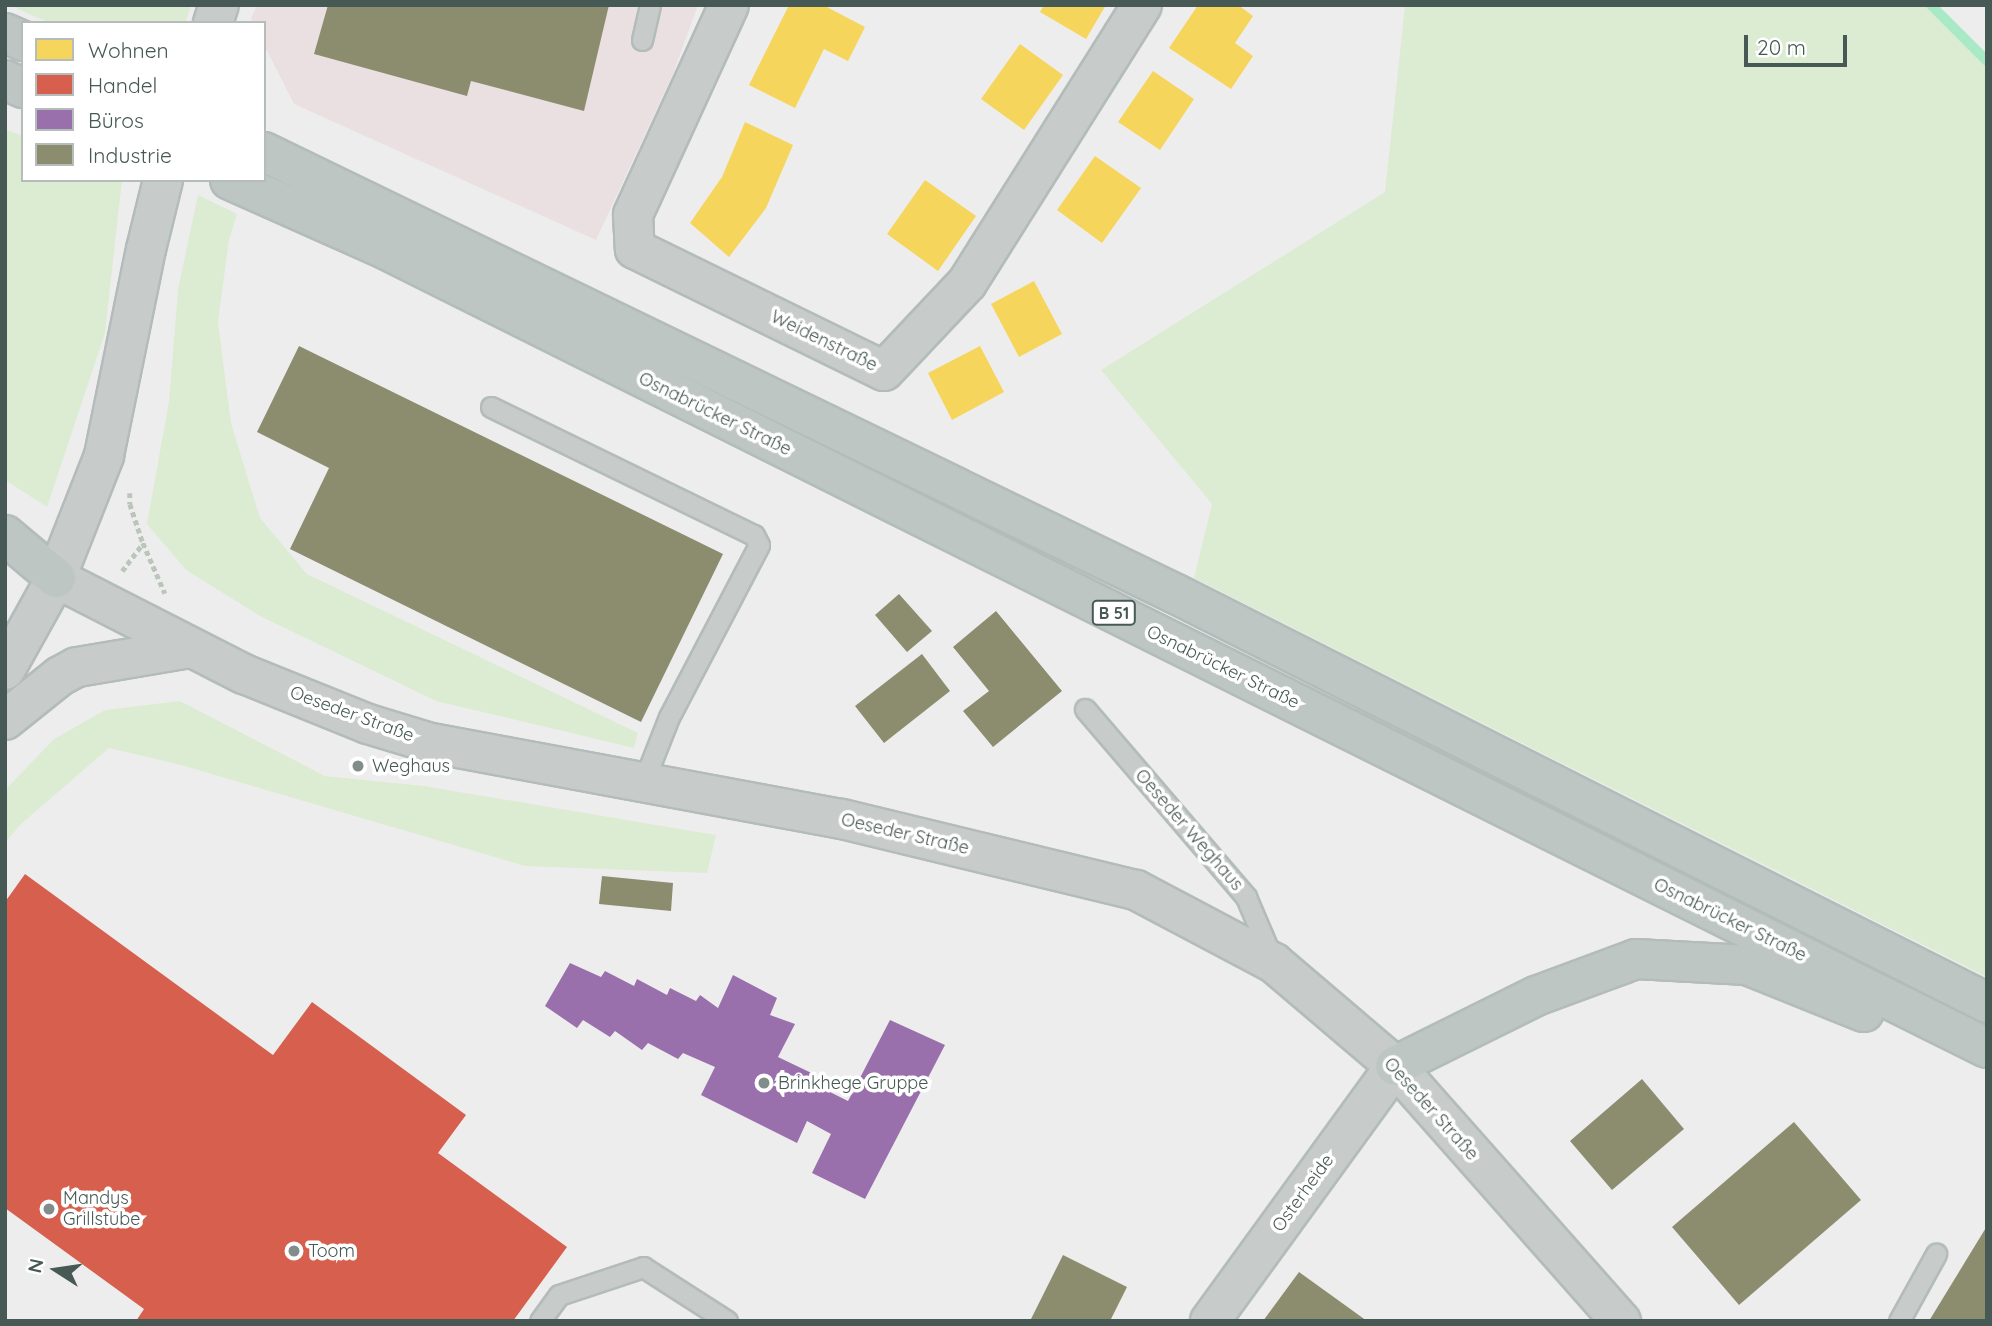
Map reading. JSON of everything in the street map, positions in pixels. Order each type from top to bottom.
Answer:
[{"type":"highway","points":[[5,33],[21,40]]},
{"type":"highway","points":[[5,80],[21,87]]},
{"type":"highway","name":"B 51","points":[[266,153],[1176,594],[1987,1003]]},
{"type":"highway","name":"Osnabrücker Straße","points":[[234,182],[387,250],[1987,1048]]},
{"type":"highway","points":[[5,535],[56,578]]},
{"type":"highway","points":[[1395,1066],[1536,996],[1636,959],[1747,965],[1987,1062]]},
{"type":"street","name":"Weidenstraße","points":[[729,5],[633,215],[635,249],[884,371],[967,283],[1142,5]]},
{"type":"street","points":[[5,670],[56,578],[104,456],[146,249],[163,182]]},
{"type":"street","name":"Oeseder Straße","points":[[56,578],[244,674],[368,724],[431,743],[842,819],[1136,890],[1274,963],[1395,1066],[1621,1321]]},
{"type":"street","points":[[5,720],[60,676],[77,667],[190,648]]},
{"type":"street","name":"Osterheide","points":[[1210,1321],[1395,1066]]},
{"type":"lane","points":[[642,40],[650,5]]},
{"type":"lane","points":[[491,407],[754,535],[759,545],[668,717],[643,783]]},
{"type":"lane","name":"Oeseder Weghaus","points":[[1085,709],[1246,897],[1274,963]]},
{"type":"lane","points":[[1899,1321],[1936,1254]]},
{"type":"lane","points":[[540,1321],[559,1295],[643,1268],[727,1321]]},
{"type":"path","points":[[130,490],[130,504],[143,543],[190,648]]},
{"type":"shaded area","points":[[257,5],[698,5],[673,74],[596,240],[294,104],[266,49],[266,21],[252,21]]},
{"type":"green space","points":[[9,5],[191,5],[186,21],[45,21]]},
{"type":"green space","points":[[1405,5],[1931,5],[1987,61],[1987,977],[1194,578],[1212,504],[1101,370],[1385,192]]},
{"type":"green space","points":[[5,129],[21,135],[21,182],[122,182],[105,333],[47,507],[5,480]]},
{"type":"green space","points":[[198,195],[237,214],[229,240],[218,322],[231,423],[260,518],[307,574],[638,733],[634,748],[436,701],[260,616],[186,570],[147,524],[169,401],[178,289]]},
{"type":"green space","points":[[180,701],[325,776],[424,786],[716,835],[707,873],[525,866],[181,765],[109,748],[21,824],[5,843],[5,790],[54,739],[105,710]]},
{"type":"building: Wohnen","points":[[789,5],[823,5],[865,27],[848,61],[824,49],[795,108],[749,85]]},
{"type":"building: Wohnen","points":[[1044,5],[1106,5],[1086,39],[1040,12]]},
{"type":"building: Wohnen","points":[[1198,5],[1238,5],[1253,16],[1235,43],[1253,56],[1231,89],[1169,48]]},
{"type":"building: Wohnen","points":[[1020,44],[1063,75],[1024,130],[981,99]]},
{"type":"building: Wohnen","points":[[1153,71],[1194,99],[1160,150],[1118,122]]},
{"type":"building: Wohnen","points":[[745,122],[793,145],[766,208],[729,257],[690,223],[722,177]]},
{"type":"building: Wohnen","points":[[1095,156],[1141,188],[1102,243],[1057,210]]},
{"type":"building: Wohnen","points":[[925,180],[976,216],[938,271],[887,234]]},
{"type":"building: Wohnen","points":[[1034,281],[1062,334],[1019,357],[991,304]]},
{"type":"building: Wohnen","points":[[980,346],[1004,392],[952,420],[928,373]]},
{"type":"building: Handel","points":[[25,874],[273,1055],[312,1002],[466,1115],[438,1153],[567,1247],[513,1321],[136,1321],[144,1309],[5,1208],[5,902]]},
{"type":"building: Büros","name":"Brinkhege Gruppe","points":[[570,963],[601,977],[605,971],[634,986],[637,979],[667,995],[670,988],[696,1001],[700,995],[718,1008],[733,975],[777,998],[770,1015],[795,1024],[778,1057],[824,1079],[820,1087],[848,1101],[890,1020],[945,1045],[865,1199],[812,1173],[831,1134],[807,1121],[797,1143],[701,1095],[715,1067],[683,1053],[678,1059],[648,1043],[642,1050],[615,1031],[610,1037],[583,1020],[577,1028],[545,1006]]},
{"type":"building: Industrie","points":[[328,5],[609,5],[584,111],[471,81],[467,96],[314,54]]},
{"type":"building: Industrie","points":[[299,346],[723,554],[641,722],[290,549],[329,468],[257,432]]},
{"type":"building: Industrie","points":[[899,594],[932,631],[907,652],[875,615]]},
{"type":"building: Industrie","points":[[996,611],[1062,691],[993,747],[963,711],[989,691],[953,647]]},
{"type":"building: Industrie","points":[[922,654],[950,691],[884,743],[855,706]]},
{"type":"building: Industrie","points":[[602,876],[673,883],[671,911],[599,904]]},
{"type":"building: Industrie","points":[[1642,1079],[1684,1129],[1612,1190],[1570,1141]]},
{"type":"building: Industrie","points":[[1794,1122],[1861,1200],[1739,1305],[1672,1227]]},
{"type":"building: Industrie","points":[[1987,1226],[1987,1321],[1929,1321]]},
{"type":"building: Industrie","points":[[1063,1255],[1127,1287],[1110,1321],[1030,1321]]},
{"type":"building: Industrie","points":[[1299,1272],[1367,1321],[1263,1321]]},
{"type":"waterway","points":[[1931,5],[1987,61]]},
{"type":"place","name":"Weghaus","points":[[358,766]]},
{"type":"place","name":"Brinkhege Gruppe","points":[[764,1083]]},
{"type":"place","name":"Mandys Grillstube","points":[[49,1209]]},
{"type":"place","name":"Toom","points":[[294,1251]]}]
